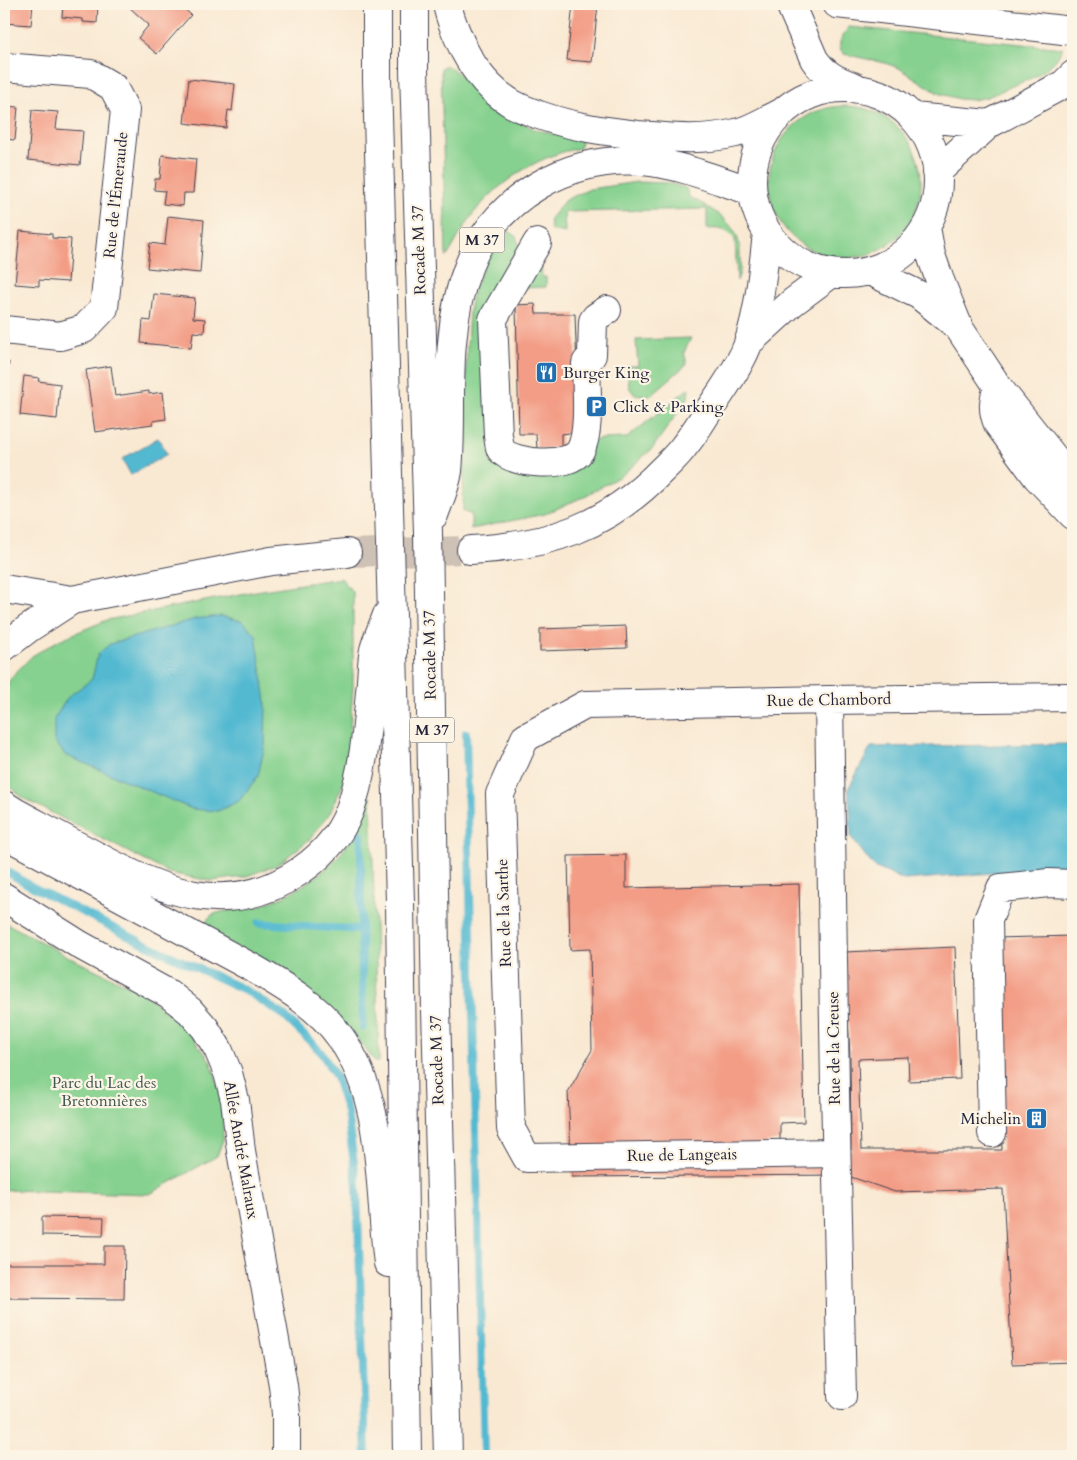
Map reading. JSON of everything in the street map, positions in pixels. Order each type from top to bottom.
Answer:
[{"type":"main road","name":"M 37","points":[[377,4],[377,90],[400,902],[407,1456]]},
{"type":"main road","name":"Rocade M 37","points":[[414,4],[414,71],[428,533],[436,1000],[448,1456]]},
{"type":"main road","points":[[447,4],[449,16],[472,65],[491,87],[508,102],[558,122],[597,131],[707,139],[739,133],[786,109],[802,98],[829,89],[856,88]]},
{"type":"main road","points":[[790,4],[809,47],[814,59],[825,74],[856,88],[887,98],[913,117],[931,145],[938,186],[934,208],[926,227],[918,239],[897,259],[870,271],[845,274],[832,273],[802,264],[777,245],[767,233],[757,213],[752,191],[753,162],[757,148],[767,129],[786,109],[802,76],[808,58],[809,47]]},
{"type":"main road","points":[[837,4],[1063,30]]},
{"type":"main road","name":"Rue de l'Émeraude","points":[[4,67],[91,74],[112,87],[124,110],[104,308],[84,329],[60,336],[4,330]]},
{"type":"main road","points":[[937,172],[989,124],[1070,85]]},
{"type":"main road","points":[[913,117],[989,124]]},
{"type":"main road","name":"M 37","points":[[428,533],[448,473],[452,350],[457,305],[469,264],[496,220],[517,200],[552,178],[573,169],[596,164],[623,161],[643,161],[662,164],[703,174],[752,191]]},
{"type":"main road","points":[[926,227],[931,255],[959,328],[998,387],[1063,469],[1073,478]]},
{"type":"main road","points":[[471,550],[503,548],[534,543],[567,533],[598,520],[621,507],[653,479],[684,446],[721,392],[748,343],[762,285],[767,233]]},
{"type":"main road","points":[[537,243],[493,319],[498,436],[500,449],[507,456],[549,463],[569,460],[579,452],[586,436],[586,363],[592,354],[594,321],[596,317],[607,310]]},
{"type":"main road","points":[[870,271],[919,295],[959,328]]},
{"type":"main road","points":[[748,343],[793,302],[832,273]]},
{"type":"main road","points":[[998,387],[993,402],[994,414],[998,424],[1037,477],[1073,515]]},
{"type":"main road","points":[[4,589],[72,600],[272,561],[347,553]]},
{"type":"main road","points":[[4,647],[72,600]]},
{"type":"main road","name":"M 37","points":[[4,804],[14,812],[132,875],[178,892],[200,896],[244,896],[267,889],[291,877],[314,861],[336,838],[347,819],[364,756],[374,650],[392,602]]},
{"type":"main road","name":"Rue de Chambord","points":[[585,705],[1073,697]]},
{"type":"main road","name":"Rue de la Creuse","points":[[829,700],[842,1396]]},
{"type":"main road","name":"Rue de la Sarthe","points":[[527,1158],[511,1129],[500,794],[525,738],[585,705]]},
{"type":"main road","name":"M 37","points":[[4,834],[284,986],[308,1004],[341,1038],[356,1064],[364,1083],[375,1125],[386,1246],[394,1304],[405,1360]]},
{"type":"main road","points":[[992,1133],[988,920],[1001,888],[1049,883],[1073,884]]},
{"type":"main road","name":"Allée André Malraux","points":[[4,897],[80,945],[169,994],[190,1011],[205,1028],[218,1049],[228,1073],[235,1100],[283,1385],[286,1456]]},
{"type":"main road","name":"Rue de Langeais","points":[[527,1158],[836,1153]]},
{"type":"green space","points":[[849,27],[1063,48],[1056,60],[1036,76],[987,97],[973,100],[959,99],[938,93],[899,68],[844,54],[841,51],[840,44],[842,37]]},
{"type":"green space","points":[[444,66],[458,73],[492,107],[534,129],[581,141],[580,148],[565,151],[537,162],[524,169],[488,197],[474,213],[447,257],[441,68]]},
{"type":"green space","points":[[845,106],[874,112],[887,119],[898,129],[908,140],[915,153],[921,182],[915,211],[908,224],[898,235],[887,245],[874,252],[845,258],[816,252],[803,245],[792,235],[782,224],[775,211],[769,182],[775,153],[782,140],[792,129],[803,119],[816,112]]},
{"type":"green space","points":[[637,182],[669,183],[686,188],[689,197],[703,204],[724,219],[735,232],[739,242],[740,273],[737,281],[735,239],[723,230],[707,229],[707,209],[564,212],[565,233],[551,230],[549,220],[565,200],[590,189]]},
{"type":"green space","points":[[507,230],[516,236],[523,257],[486,317],[503,462],[602,439],[627,438],[689,388],[688,398],[652,449],[622,475],[585,496],[545,514],[471,529],[471,514],[463,512],[469,310],[474,288],[493,246]]},
{"type":"green space","points":[[541,257],[542,277],[546,277],[546,287],[518,288]]},
{"type":"green space","points":[[691,338],[684,352],[687,364],[650,396],[634,394],[629,387],[627,366],[638,366],[636,340]]},
{"type":"green space","points":[[341,578],[353,593],[353,688],[349,743],[343,784],[330,813],[310,839],[277,865],[244,877],[211,881],[169,873],[23,798],[4,781],[4,690],[13,675],[32,656],[59,640],[107,620],[256,591]]},
{"type":"green space","points":[[369,797],[371,797],[379,1059],[376,1063],[357,1038],[207,928],[207,921],[216,913],[242,910],[265,904],[288,894],[313,879],[335,860],[352,838]]},
{"type":"green space","name":"Parc du Lac des Bretonnières","points":[[4,922],[75,960],[142,992],[185,1028],[210,1060],[222,1095],[223,1140],[217,1156],[150,1194],[4,1190]]},
{"type":"water","points":[[158,438],[167,454],[131,475],[122,459]]},
{"type":"water","points":[[221,616],[243,621],[256,635],[266,702],[265,745],[258,776],[239,801],[218,811],[192,809],[65,755],[54,741],[54,719],[68,697],[92,679],[98,654],[110,644],[195,619]]},
{"type":"water","points":[[1073,744],[1073,871],[993,873],[904,880],[874,867],[851,837],[848,789],[871,747]]},
{"type":"building","points":[[4,4],[33,4],[31,25],[4,23]]},
{"type":"building","points":[[63,4],[98,4],[97,23],[83,22],[83,19],[62,17]]},
{"type":"building","points":[[132,4],[179,4],[191,15],[157,54],[138,38],[149,25],[129,7]]},
{"type":"building","points":[[573,4],[598,4],[592,62],[567,60]]},
{"type":"building","points":[[189,79],[235,84],[232,111],[228,110],[226,128],[184,123]]},
{"type":"building","points":[[4,106],[18,107],[15,140],[4,139]]},
{"type":"building","points":[[32,110],[58,112],[56,129],[83,131],[80,165],[28,160]]},
{"type":"building","points":[[162,155],[196,159],[193,193],[184,193],[183,206],[163,204],[165,191],[154,190],[155,179],[160,179]]},
{"type":"building","points":[[168,216],[204,220],[200,273],[147,268],[150,243],[165,245]]},
{"type":"building","points":[[20,231],[52,234],[52,238],[71,239],[68,282],[39,280],[39,286],[15,284]]},
{"type":"building","points":[[4,238],[9,238],[5,270],[4,270]]},
{"type":"building","points":[[154,294],[195,298],[193,318],[205,319],[204,333],[193,332],[191,348],[141,343],[143,320],[151,321]]},
{"type":"building","name":"Burger King","points":[[535,304],[536,314],[575,314],[579,432],[561,434],[561,447],[537,449],[536,434],[519,434],[516,305]]},
{"type":"building","points":[[4,362],[9,362],[5,401],[4,401]]},
{"type":"building","points":[[111,366],[115,396],[149,391],[149,394],[163,392],[166,419],[153,421],[153,424],[95,432],[86,370]]},
{"type":"building","points":[[24,376],[39,378],[38,381],[60,384],[57,419],[20,415]]},
{"type":"building","points":[[626,626],[627,648],[540,651],[540,629]]},
{"type":"building","points":[[626,855],[626,888],[799,884],[804,1122],[780,1123],[780,1140],[734,1150],[851,1150],[850,1059],[845,952],[955,947],[960,1079],[909,1081],[908,1057],[858,1059],[861,1150],[1002,1150],[996,938],[1073,936],[1073,1362],[1012,1364],[1003,1189],[895,1192],[845,1175],[572,1177],[568,1092],[592,1050],[590,949],[570,950],[568,856]]},
{"type":"building","points":[[42,1217],[104,1218],[103,1236],[42,1235]]},
{"type":"building","points":[[104,1246],[125,1246],[124,1299],[4,1298],[4,1264],[104,1264]]},
{"type":"waterway","points":[[466,733],[484,1456]]},
{"type":"waterway","points":[[361,834],[361,930]]},
{"type":"waterway","points":[[4,870],[31,886],[143,943],[245,990],[282,1014],[321,1052],[336,1077],[347,1112],[357,1186],[366,1456]]},
{"type":"waterway","points":[[259,923],[361,930],[363,1027]]},
{"type":"tunnel","points":[[347,553],[471,550]]},
{"type":"place","name":"Burger King","points":[[547,373]]},
{"type":"place","name":"Click & Parking","points":[[597,407]]},
{"type":"place","name":"Michelin","points":[[1037,1119]]}]
